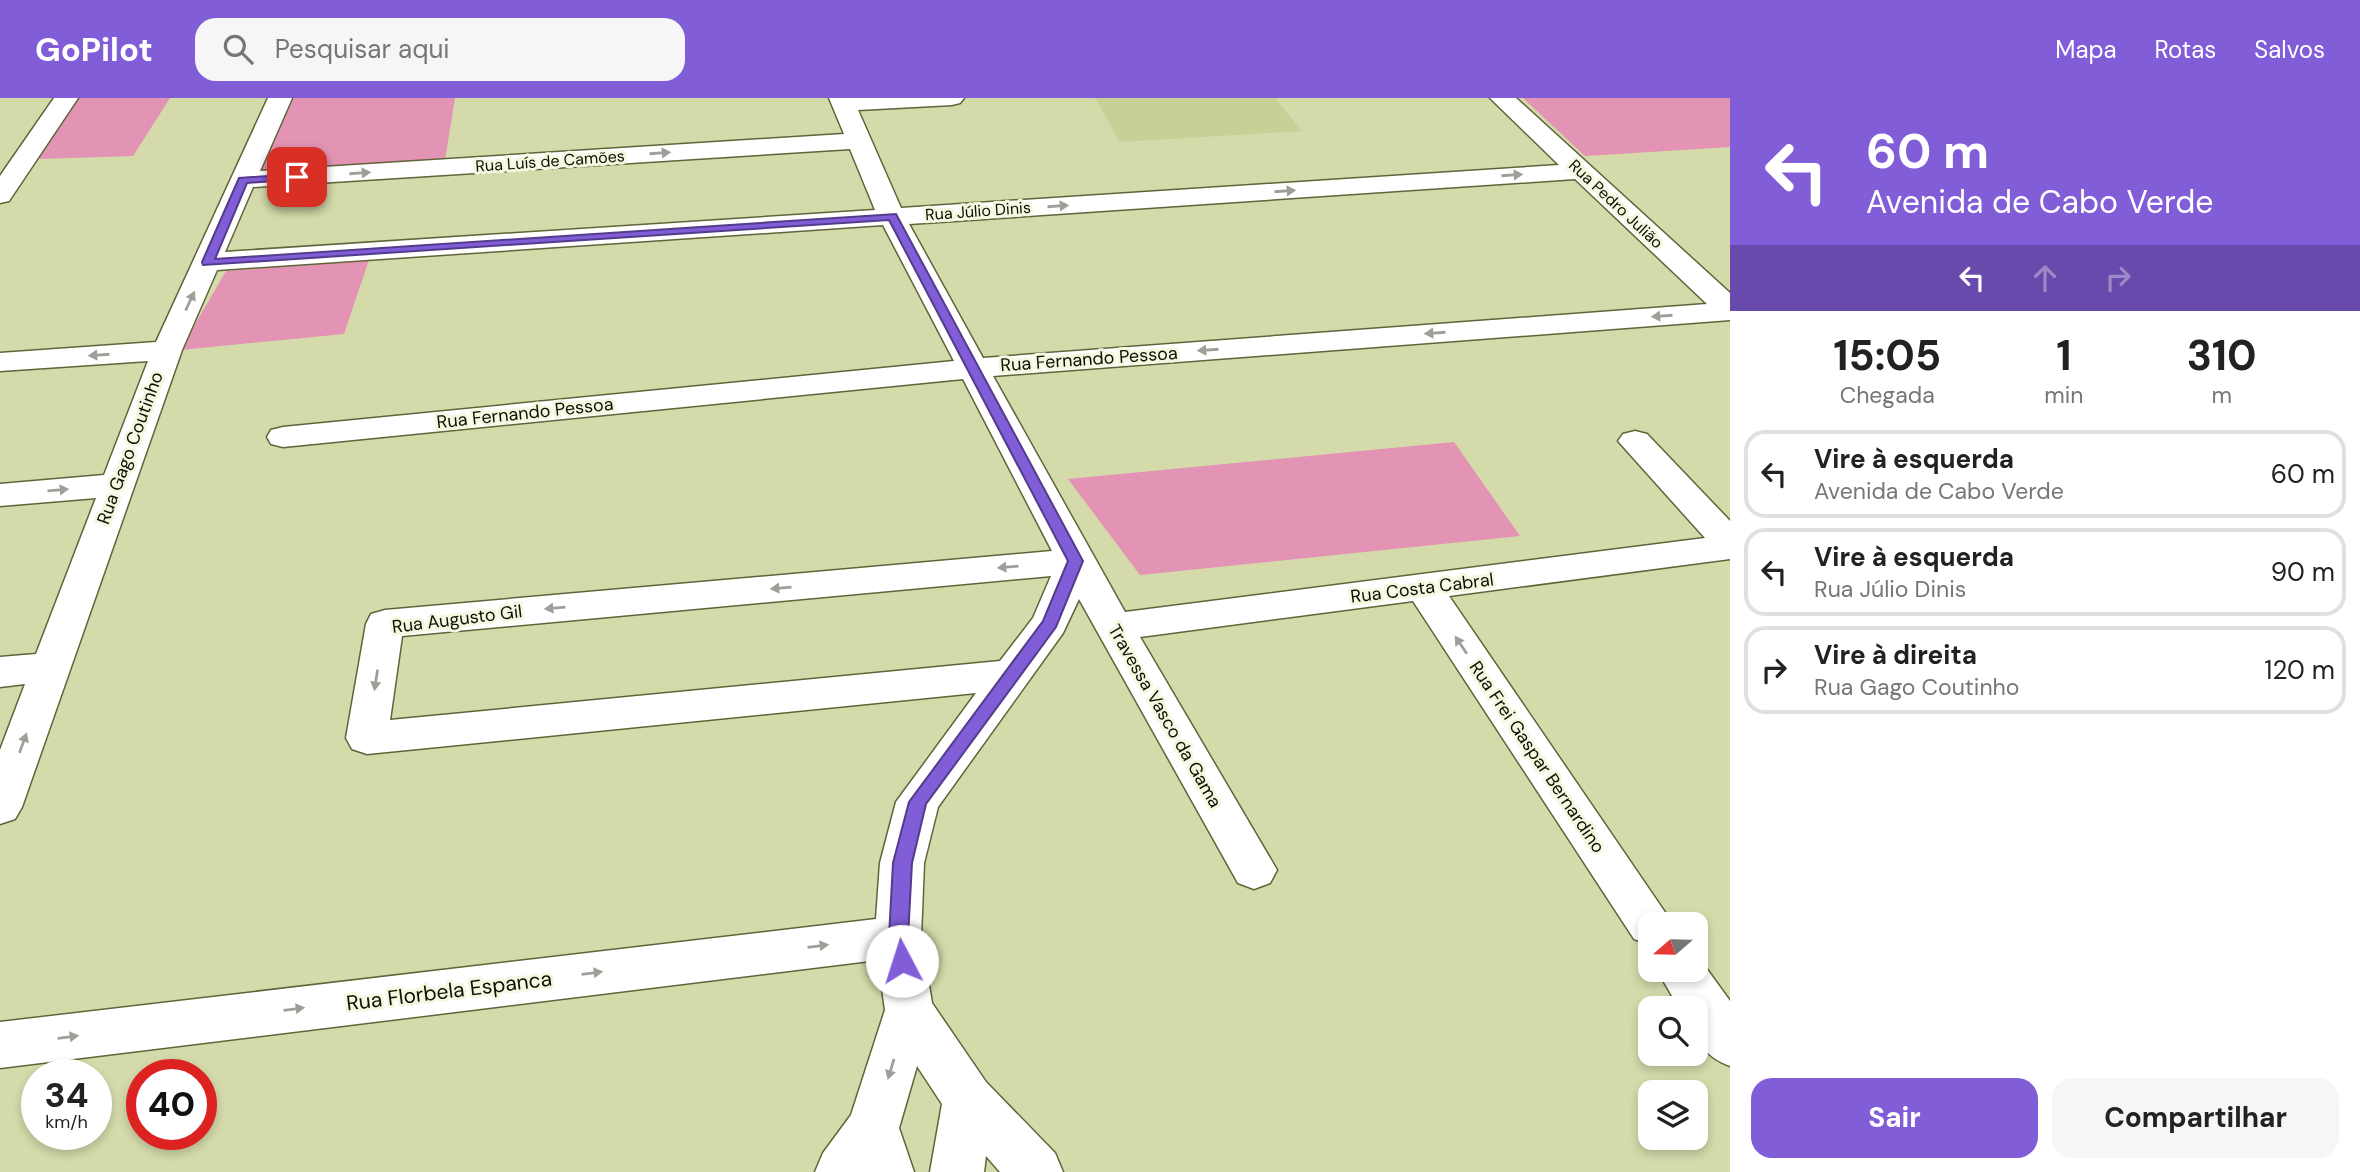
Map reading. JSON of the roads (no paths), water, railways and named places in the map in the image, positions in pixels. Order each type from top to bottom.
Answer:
[{"type":"street","points":[[0,195],[66,98]]},
{"type":"street","name":"Rua Gago Coutinho","points":[[0,807],[115,485],[167,350],[280,98]]},
{"type":"street","points":[[842,101],[952,98]]},
{"type":"street","name":"Rua Pedro Julião","points":[[1502,98],[1730,310]]},
{"type":"street","name":"Travessa Vasco da Gama","points":[[842,101],[892,217],[1076,561],[1254,870]]},
{"type":"street","name":"Rua Luís de Camões","points":[[243,180],[857,141]]},
{"type":"street","name":"Rua Júlio Dinis","points":[[207,262],[1580,171]]},
{"type":"street","name":"Rua Fernando Pessoa","points":[[283,437],[974,369],[1730,310]]},
{"type":"street","points":[[0,362],[167,350]]},
{"type":"street","points":[[1635,442],[1730,545]]},
{"type":"street","points":[[0,495],[115,485]]},
{"type":"street","name":"Rua Costa Cabral","points":[[1114,627],[1424,588],[1730,545]]},
{"type":"street","points":[[842,1172],[880,1150],[909,1010],[898,937],[902,863],[918,802],[1050,623],[1076,561]]},
{"type":"street","name":"Rua Augusto Gil","points":[[1011,675],[367,738],[385,624],[1076,561]]},
{"type":"street","name":"Rua Frei Gaspar Bernardino","points":[[1424,588],[1641,912]]},
{"type":"street","points":[[0,672],[50,667]]},
{"type":"street","name":"Rua Florbela Espanca","points":[[0,1045],[898,937]]},
{"type":"street","points":[[1689,982],[1730,1043]]},
{"type":"street","points":[[909,1010],[968,1099],[1036,1172]]},
{"type":"street","points":[[957,1172],[968,1099]]}]
